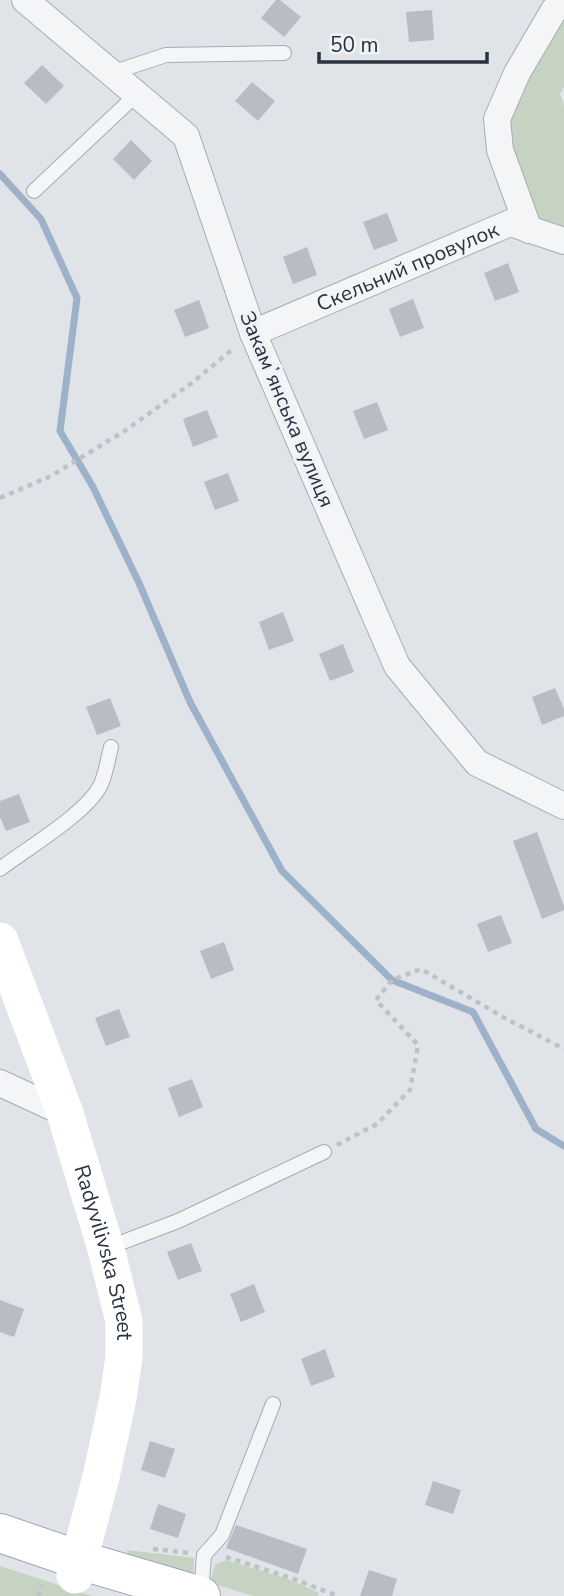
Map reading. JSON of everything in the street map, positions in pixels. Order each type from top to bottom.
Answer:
[{"type":"main road","points":[[0,1533],[65,1573],[201,1596]]},
{"type":"main road","points":[[0,1549],[65,1573],[145,1596]]},
{"type":"street","name":"Закамʼянська вулиця","points":[[25,0],[186,136],[253,333],[397,666],[477,762],[564,806]]},
{"type":"street","points":[[529,229],[500,150],[497,119],[523,62],[554,10],[564,0]]},
{"type":"street","name":"Скельний провулок","points":[[253,333],[510,223],[564,241]]},
{"type":"street","name":"Radyvilivska Street","points":[[0,941],[65,1113],[106,1249],[124,1321],[124,1357],[118,1398],[101,1477],[65,1573]]},
{"type":"street","points":[[0,1083],[65,1113]]},
{"type":"lane","points":[[111,73],[166,55],[284,53]]},
{"type":"lane","points":[[34,191],[137,94]]},
{"type":"lane","points":[[0,869],[95,795],[102,783],[111,747]]},
{"type":"lane","points":[[106,1249],[178,1221],[324,1152]]},
{"type":"lane","points":[[201,1596],[204,1555],[222,1535],[273,1404]]},
{"type":"path","points":[[0,498],[51,476],[126,430],[193,382],[253,333]]},
{"type":"path","points":[[324,1152],[377,1124],[410,1090],[418,1045],[376,1000],[392,980],[421,968],[503,1017],[564,1049]]},
{"type":"path","points":[[142,1548],[234,1558],[338,1596]]},
{"type":"path","points":[[38,1596],[65,1573]]},
{"type":"green space","points":[[564,0],[564,87],[560,94],[564,105],[564,255],[552,237],[529,230],[500,150],[517,73]]},
{"type":"green space","points":[[127,1550],[194,1558],[193,1578],[128,1556]]},
{"type":"green space","points":[[226,1560],[288,1579],[319,1593],[318,1596],[254,1596],[210,1583],[215,1565]]},
{"type":"green space","points":[[0,1566],[92,1596],[0,1596]]},
{"type":"building","points":[[276,0],[280,0],[301,17],[284,37],[261,18]]},
{"type":"building","points":[[432,10],[434,40],[409,42],[406,12]]},
{"type":"building","points":[[42,65],[64,86],[46,104],[24,83]]},
{"type":"building","points":[[252,82],[275,101],[258,121],[235,101]]},
{"type":"building","points":[[131,140],[152,161],[134,180],[113,159]]},
{"type":"building","points":[[387,213],[398,241],[374,250],[363,222]]},
{"type":"building","points":[[307,247],[317,275],[293,284],[283,257]]},
{"type":"building","points":[[508,263],[519,292],[495,301],[484,273]]},
{"type":"building","points":[[413,299],[424,328],[400,337],[389,309]]},
{"type":"building","points":[[199,300],[209,328],[185,337],[174,310]]},
{"type":"building","points":[[377,402],[388,430],[364,439],[353,411]]},
{"type":"building","points":[[207,410],[218,437],[193,447],[183,419]]},
{"type":"building","points":[[228,473],[239,501],[215,510],[204,482]]},
{"type":"building","points":[[283,612],[294,641],[269,650],[259,622]]},
{"type":"building","points":[[343,644],[354,672],[330,681],[319,654]]},
{"type":"building","points":[[555,688],[564,709],[564,716],[542,725],[532,697]]},
{"type":"building","points":[[110,698],[121,726],[97,735],[86,707]]},
{"type":"building","points":[[19,794],[30,822],[6,831],[0,817],[0,801]]},
{"type":"building","points":[[537,832],[564,906],[564,910],[542,919],[513,841]]},
{"type":"building","points":[[501,915],[512,943],[488,952],[477,924]]},
{"type":"building","points":[[224,942],[234,970],[211,979],[200,951]]},
{"type":"building","points":[[119,1009],[130,1037],[106,1046],[95,1018]]},
{"type":"building","points":[[192,1079],[203,1107],[179,1117],[168,1088]]},
{"type":"building","points":[[191,1243],[202,1271],[178,1280],[167,1252]]},
{"type":"building","points":[[254,1284],[265,1312],[241,1322],[230,1294]]},
{"type":"building","points":[[0,1300],[24,1309],[14,1337],[0,1332]]},
{"type":"building","points":[[325,1349],[335,1377],[311,1386],[301,1359]]},
{"type":"building","points":[[150,1441],[175,1449],[165,1478],[141,1470]]},
{"type":"building","points":[[433,1481],[461,1490],[453,1514],[425,1505]]},
{"type":"building","points":[[158,1504],[186,1514],[178,1538],[150,1529]]},
{"type":"building","points":[[236,1525],[307,1549],[298,1574],[226,1548]]},
{"type":"building","points":[[369,1570],[397,1579],[392,1596],[360,1596]]},
{"type":"waterway","points":[[0,174],[41,219],[77,298],[60,431],[93,487],[139,583],[190,702],[282,871],[392,980],[473,1012],[536,1129],[564,1146]]}]
